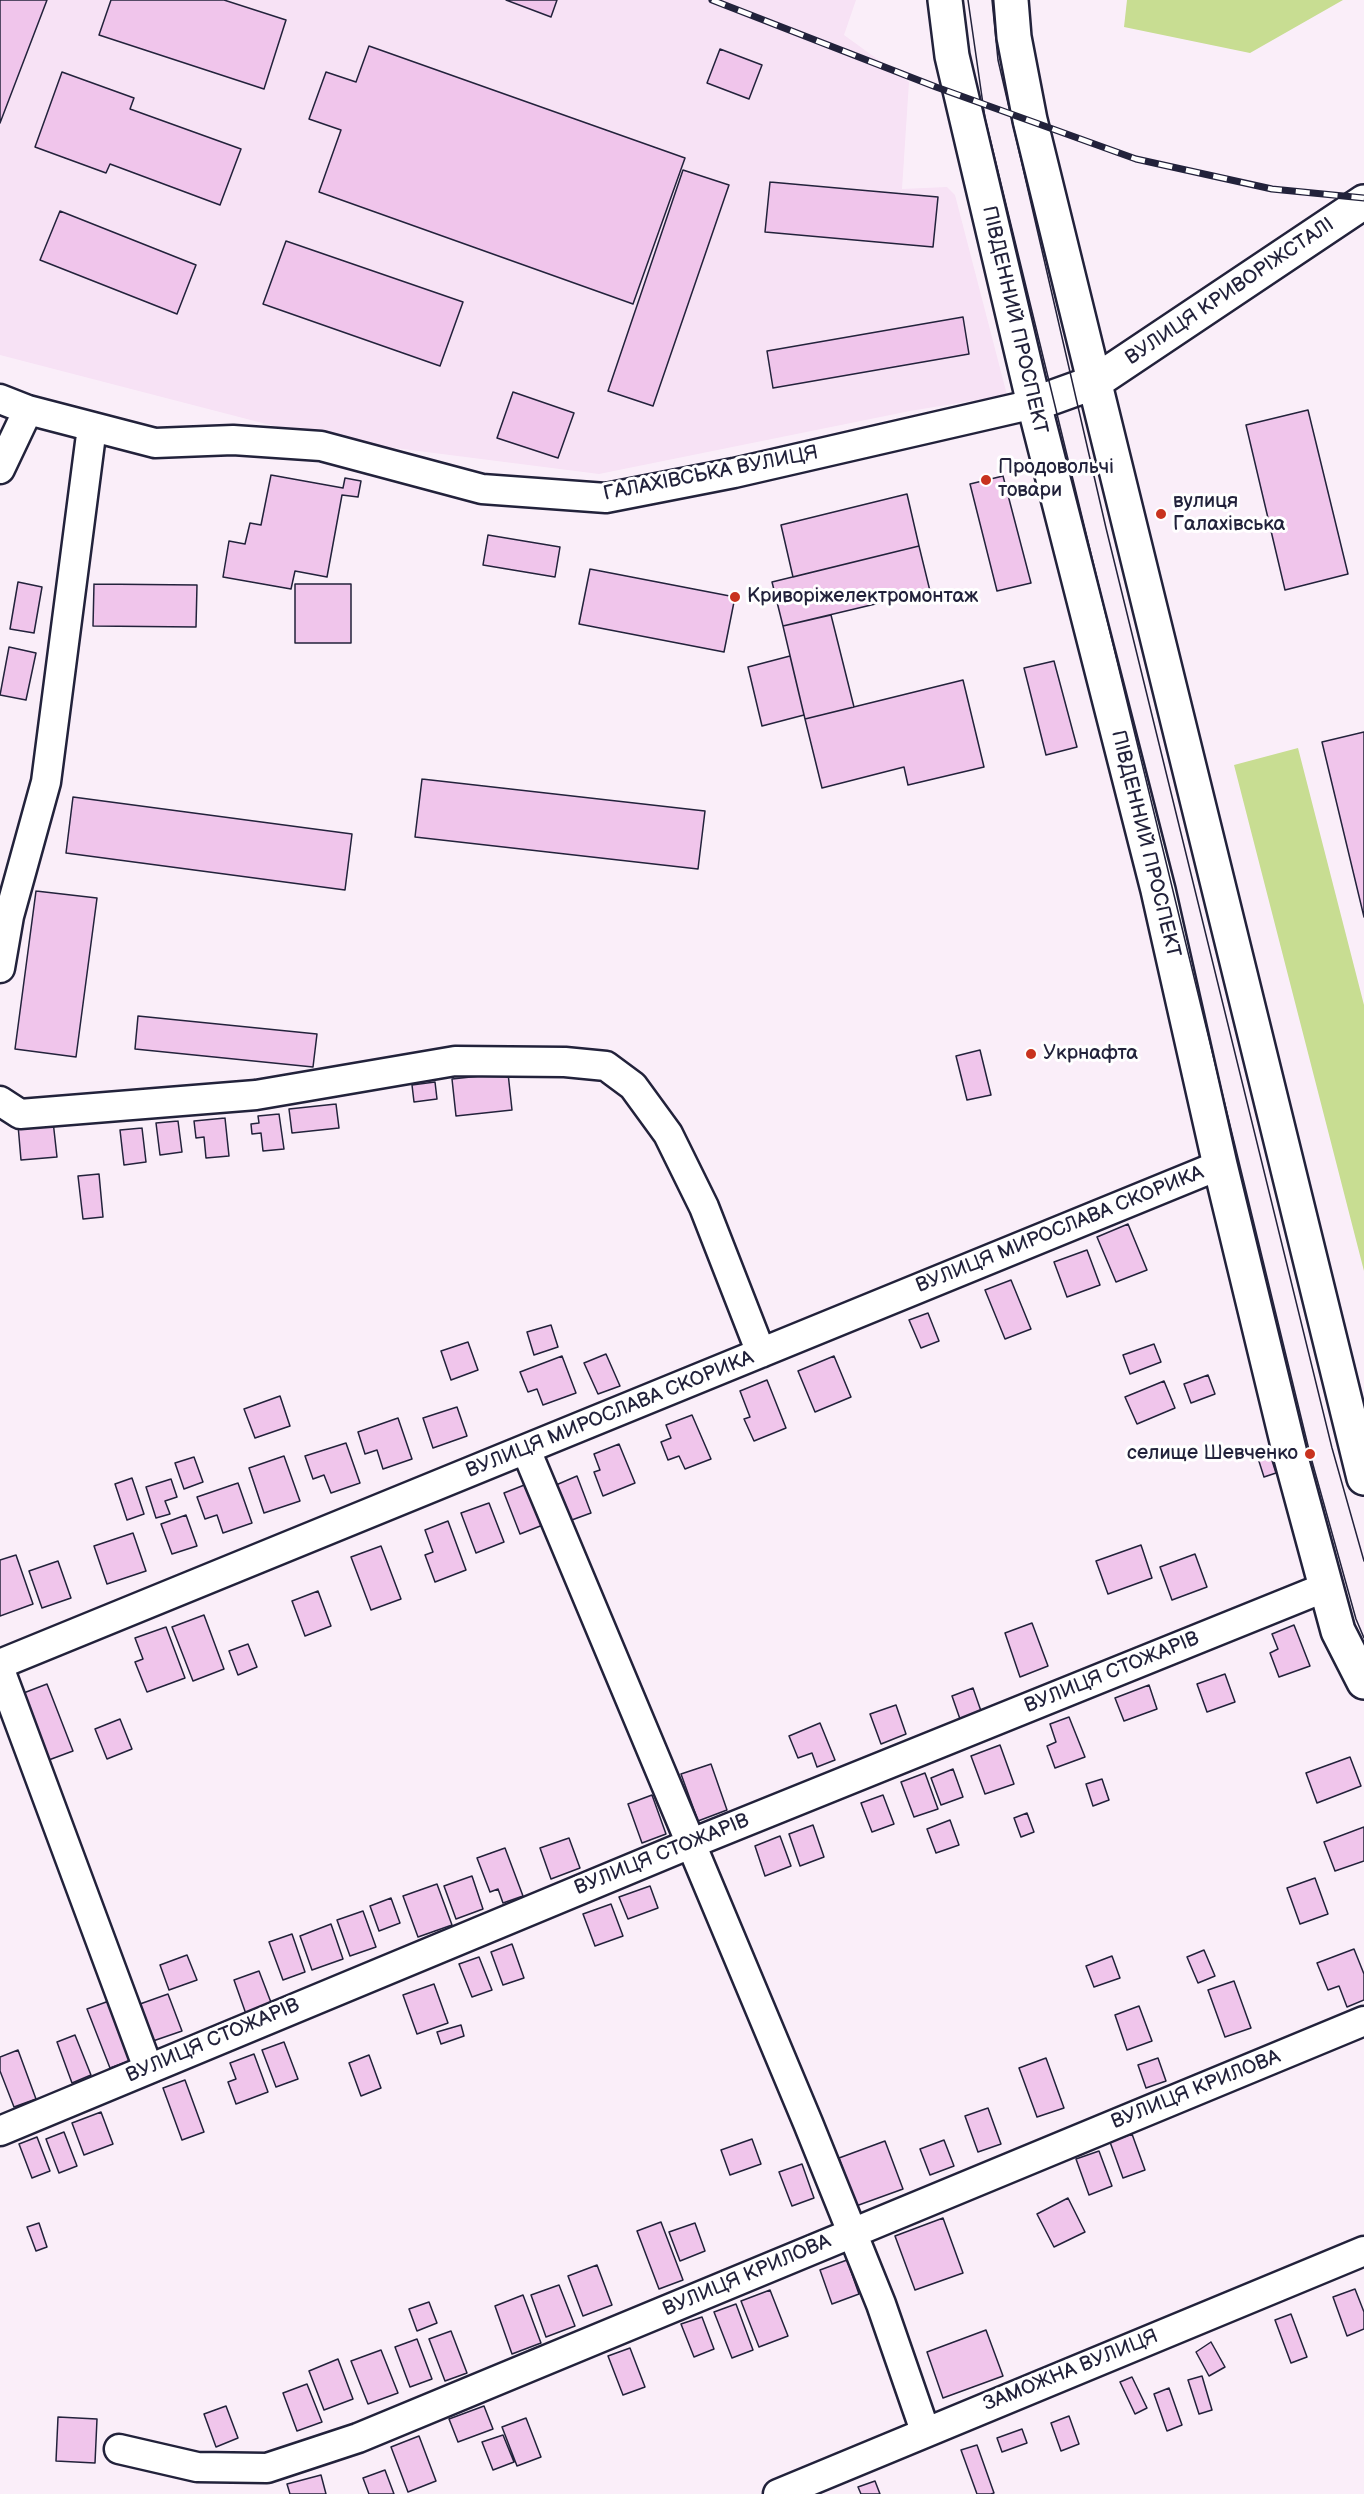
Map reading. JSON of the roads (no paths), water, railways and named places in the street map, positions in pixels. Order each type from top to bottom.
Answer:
[{"type":"main road","name":"ПІВДЕННИЙ ПРОСПЕКТ","points":[[945,0],[952,56],[1034,404],[1155,878],[1220,1165],[1291,1458],[1338,1631],[1364,1682]]},
{"type":"main road","points":[[1011,0],[1014,38],[1030,120],[1364,1478]]},
{"type":"main road","name":"ВУЛИЦЯ КРИВОРІЖСТАЛІ","points":[[1034,404],[1095,382],[1364,202]]},
{"type":"street","name":"ГАЛАХІВСЬКА ВУЛИЦЯ","points":[[0,399],[28,410],[155,443],[233,440],[321,446],[482,489],[606,498],[734,473],[1034,404]]},
{"type":"street","points":[[0,469],[28,410]]},
{"type":"street","points":[[0,968],[9,916],[46,782],[92,427]]},
{"type":"street","points":[[0,1101],[20,1114],[256,1095],[455,1061],[565,1062],[606,1066],[633,1086],[668,1134],[704,1207],[761,1353]]},
{"type":"street","name":"ВУЛИЦЯ МИРОСЛАВА СКОРИКА","points":[[0,1664],[1220,1165]]},
{"type":"street","points":[[526,1450],[808,2123],[881,2304],[925,2431]]},
{"type":"street","name":"ВУЛИЦЯ СТОЖАРІВ","points":[[0,2131],[690,1844],[1326,1587]]},
{"type":"street","points":[[0,1670],[148,2068]]},
{"type":"street","name":"ВУЛИЦЯ КРИЛОВА","points":[[119,2449],[197,2467],[267,2468],[358,2438],[1364,2021]]},
{"type":"street","name":"ЗАМОЖНА ВУЛИЦЯ","points":[[778,2494],[925,2431],[1364,2251]]},
{"type":"tram line","points":[[968,0],[985,118],[1310,1454],[1356,1619],[1364,1638]]},
{"type":"tram line","points":[[992,0],[998,60],[1106,528],[1332,1448],[1364,1561]]},
{"type":"railway","points":[[712,0],[936,87],[1136,159],[1272,189],[1364,198]]},
{"type":"place","name":"Продовольчі товари","points":[[986,480]]},
{"type":"place","name":"вулиця Галахівська","points":[[1161,514]]},
{"type":"place","name":"Криворіжелектромонтаж","points":[[735,597]]},
{"type":"place","name":"Укрнафта","points":[[1031,1054]]},
{"type":"place","name":"селище Шевченко","points":[[1310,1454]]}]
